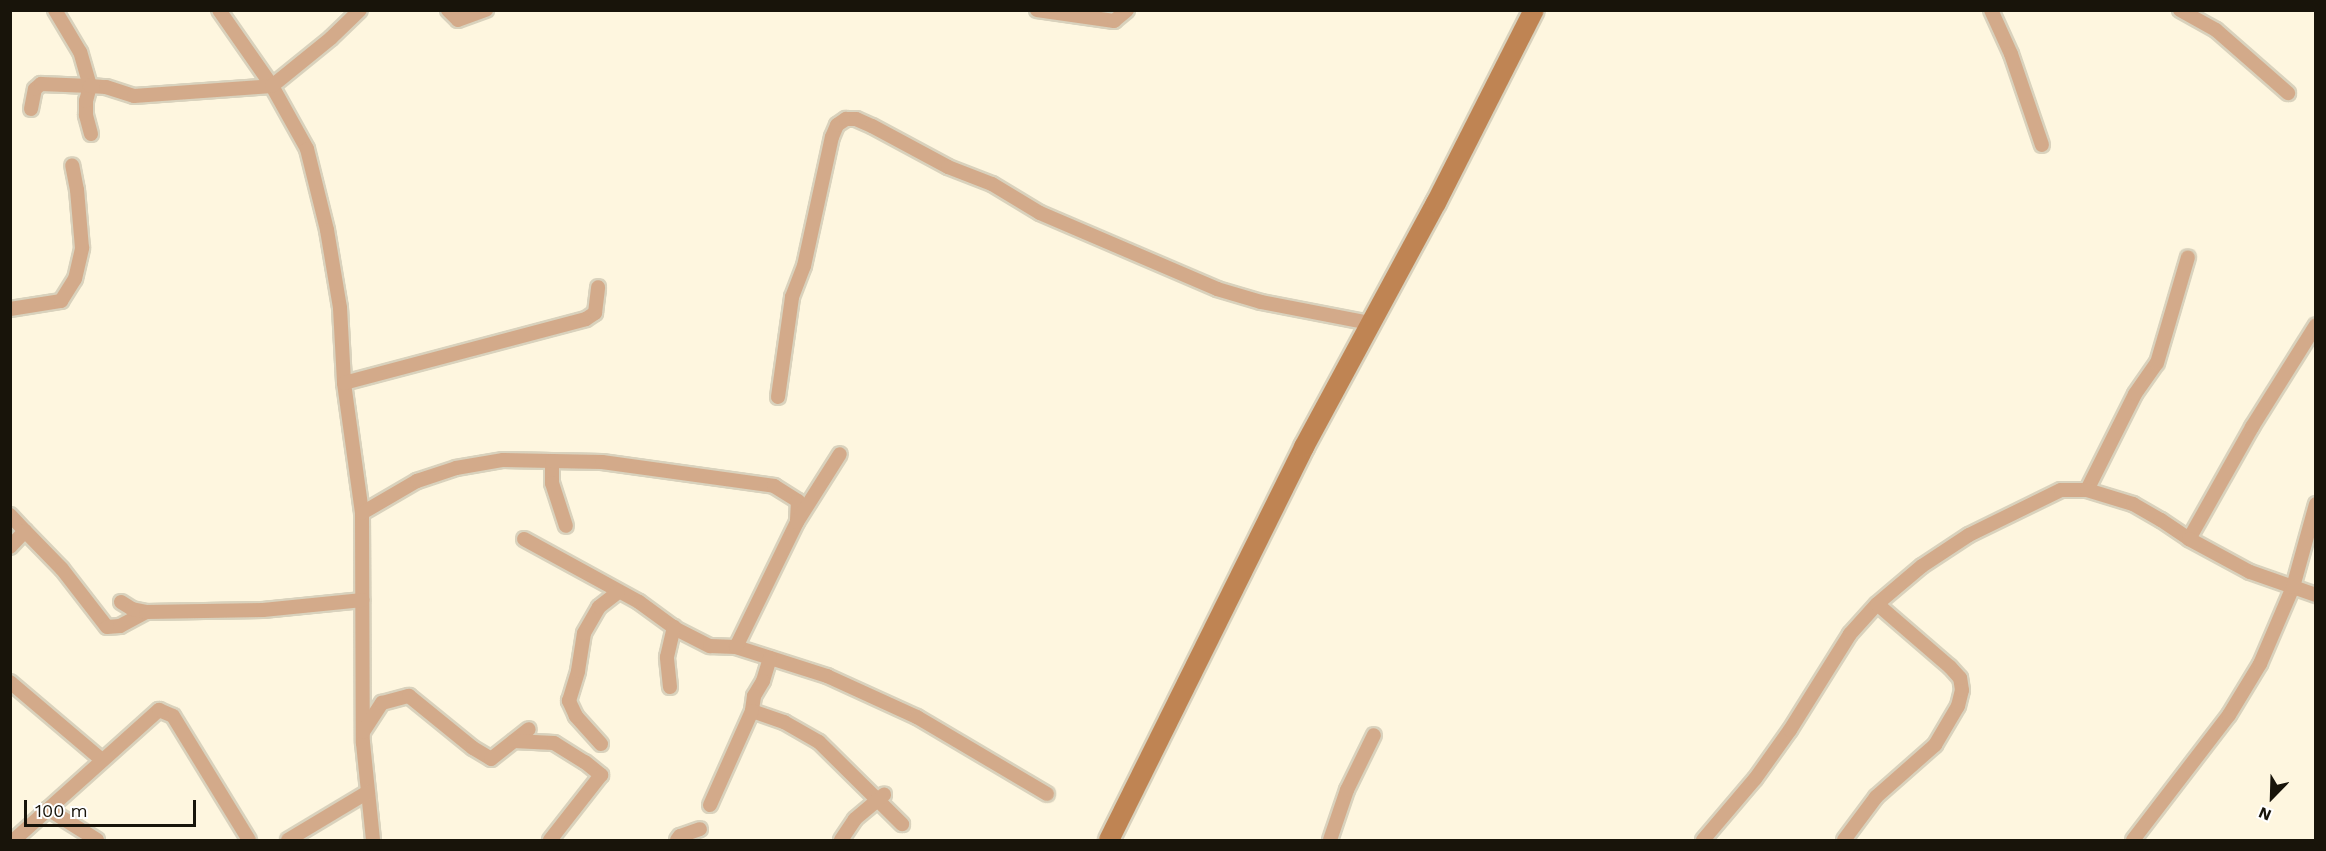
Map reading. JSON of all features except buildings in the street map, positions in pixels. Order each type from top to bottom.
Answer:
[{"type":"street","points":[[55,10],[80,52],[90,86],[86,108],[91,134]]},
{"type":"street","points":[[219,10],[272,86],[307,149],[327,230],[340,308],[344,383],[362,513],[363,732],[373,840]]},
{"type":"street","points":[[31,110],[35,89],[40,84],[106,87],[134,96],[272,86],[331,38],[360,10]]},
{"type":"street","points":[[448,10],[458,20],[486,10]]},
{"type":"street","points":[[1037,10],[1114,21],[1127,10]]},
{"type":"street","points":[[1109,840],[1304,447],[1534,10]]},
{"type":"street","points":[[1991,10],[2011,54],[2042,145]]},
{"type":"street","points":[[2180,10],[2216,30],[2288,93]]},
{"type":"street","points":[[778,398],[792,297],[804,266],[832,137],[837,125],[846,119],[856,119],[872,126],[906,146],[992,184],[1040,213],[1217,289],[1261,302],[1370,323]]},
{"type":"street","points":[[10,309],[61,301],[75,279],[82,248],[77,190],[72,165]]},
{"type":"street","points":[[2087,490],[2135,394],[2157,363],[2188,257]]},
{"type":"street","points":[[344,383],[586,319],[595,313],[598,287]]},
{"type":"street","points":[[2188,539],[2240,448],[2316,324]]},
{"type":"street","points":[[736,647],[797,522],[840,454]]},
{"type":"street","points":[[362,513],[417,481],[456,468],[502,460],[602,462],[774,486],[798,501],[797,522]]},
{"type":"street","points":[[552,461],[552,483],[566,526]]},
{"type":"street","points":[[1703,840],[1755,778],[1790,730],[1850,634],[1877,604],[1922,566],[1969,535],[2061,489],[2087,490],[2133,504],[2161,519],[2188,539],[2250,572],[2316,596]]},
{"type":"street","points":[[2133,840],[2229,715],[2260,664],[2293,587],[2316,504]]},
{"type":"street","points":[[10,515],[62,569],[107,627],[120,626],[146,612]]},
{"type":"street","points":[[10,548],[26,531]]},
{"type":"street","points":[[524,539],[639,602],[674,627],[710,646],[736,647],[827,676],[917,717],[1047,794]]},
{"type":"street","points":[[601,744],[576,716],[568,701],[578,671],[584,633],[599,607],[618,592]]},
{"type":"street","points":[[121,602],[126,607],[146,612],[263,610],[363,600]]},
{"type":"street","points":[[1844,840],[1876,797],[1935,745],[1958,706],[1962,690],[1960,678],[1955,672],[1877,604]]},
{"type":"street","points":[[670,687],[667,657],[674,627]]},
{"type":"street","points":[[710,805],[752,711],[754,696],[763,681],[770,658]]},
{"type":"street","points":[[10,682],[102,760]]},
{"type":"street","points":[[363,732],[382,703],[409,696],[473,748],[491,759],[529,729]]},
{"type":"street","points":[[14,840],[159,710],[168,712],[249,840]]},
{"type":"street","points":[[752,711],[784,722],[819,742],[880,797],[902,824]]},
{"type":"street","points":[[1330,840],[1347,790],[1374,735]]},
{"type":"street","points":[[514,741],[554,743],[601,775],[550,840]]},
{"type":"street","points":[[288,840],[368,792]]},
{"type":"street","points":[[841,840],[855,819],[880,797]]},
{"type":"street","points":[[48,809],[97,840]]},
{"type":"street","points":[[677,840],[680,836],[700,829]]}]
